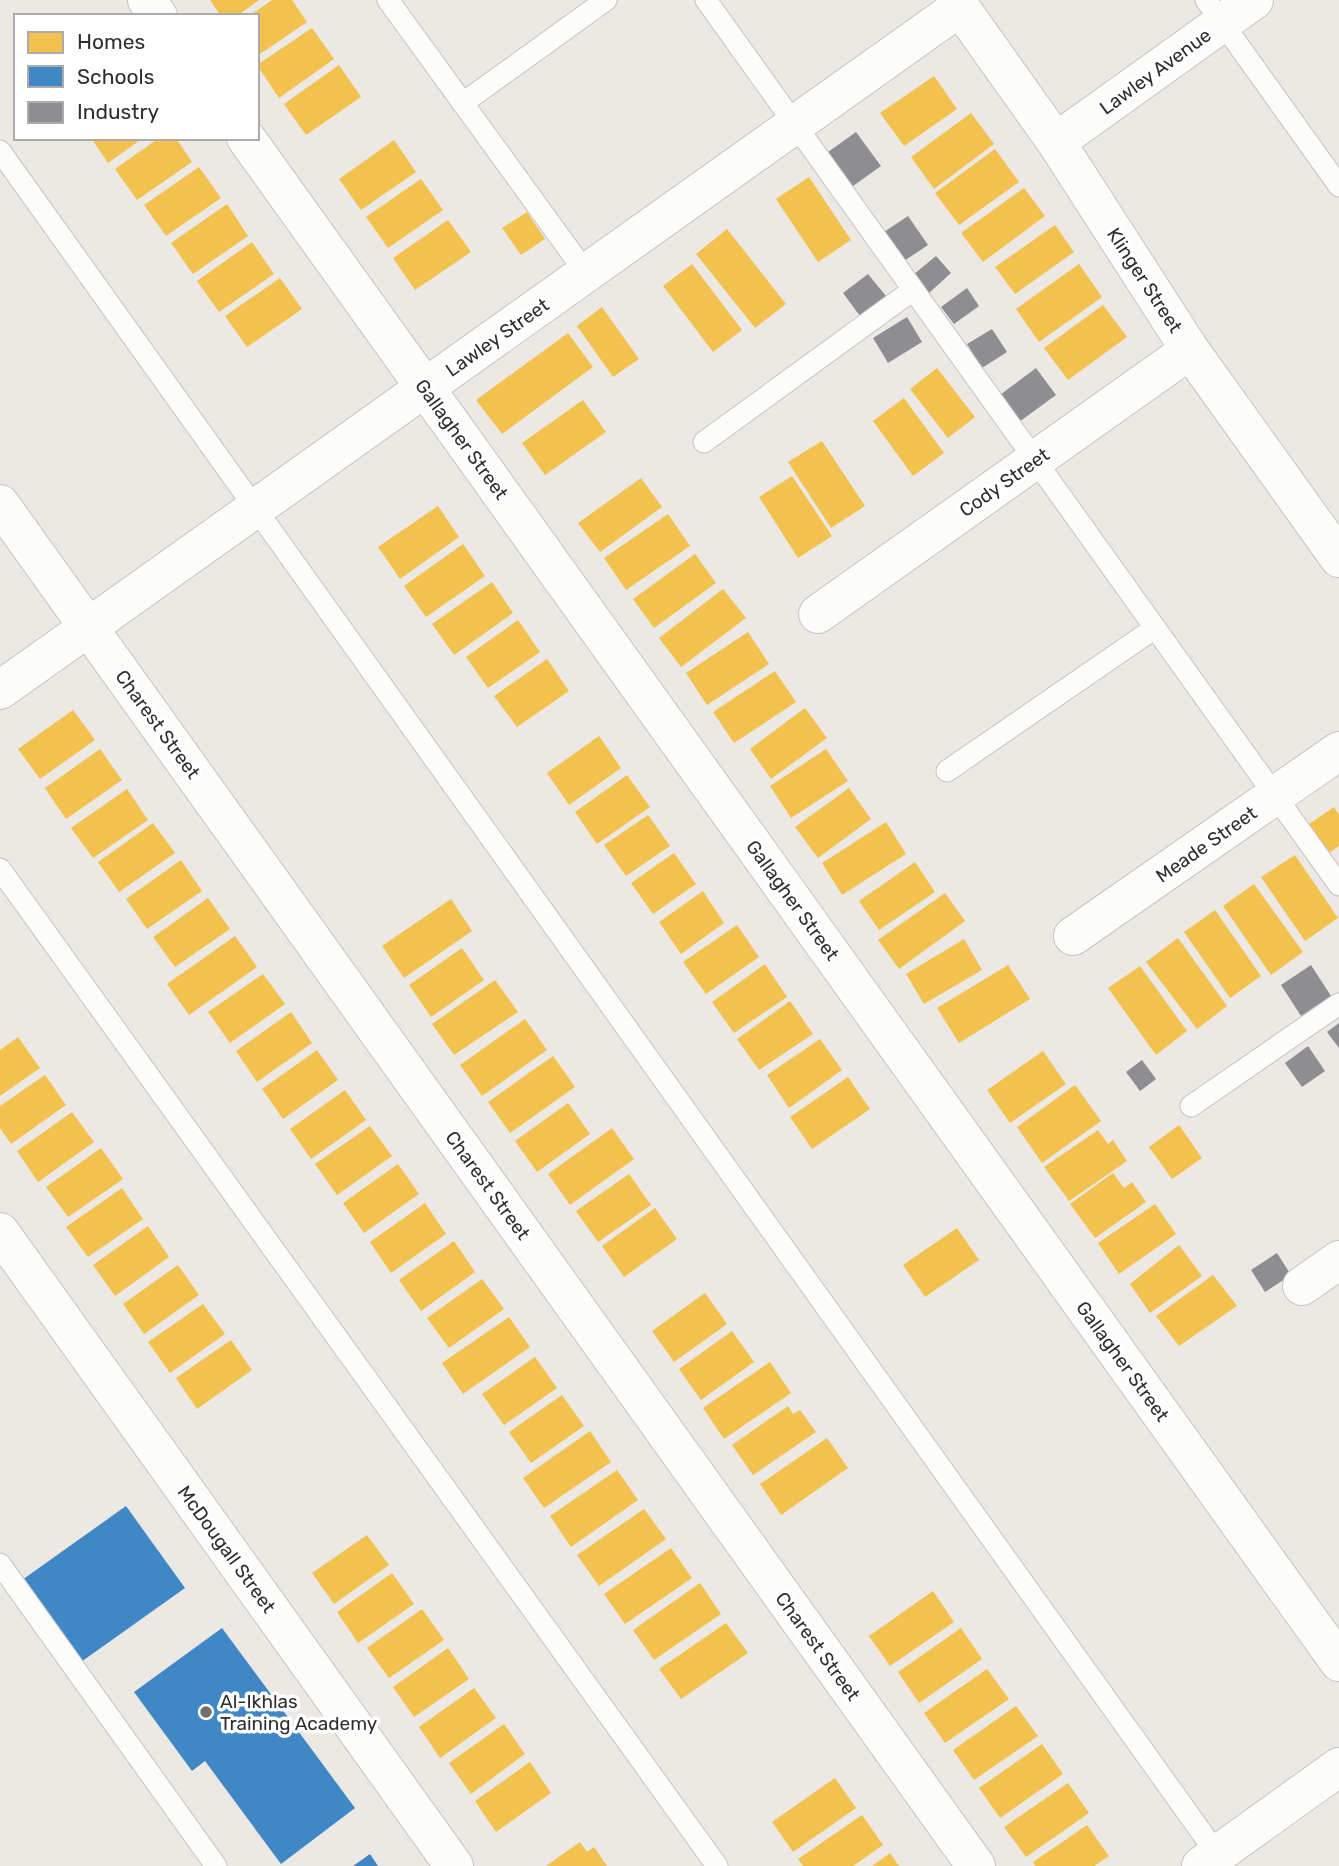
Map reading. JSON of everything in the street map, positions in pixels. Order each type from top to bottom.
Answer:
[{"type":"street","name":"Lawley Avenue","points":[[1056,142],[1214,11],[1254,0]]},
{"type":"street","name":"Lawley Street","points":[[0,690],[795,124],[957,4]]},
{"type":"street","name":"Klinger Street","points":[[957,4],[1056,142],[1190,350],[1339,558]]},
{"type":"street","name":"Gallagher Street","points":[[247,140],[1339,1662]]},
{"type":"street","name":"Cody Street","points":[[818,614],[1190,350]]},
{"type":"street","name":"Charest Street","points":[[0,504],[976,1866]]},
{"type":"street","name":"Meade Street","points":[[1073,936],[1339,751]]},
{"type":"street","name":"McDougall Street","points":[[0,1232],[454,1866]]},
{"type":"street","points":[[1302,1286],[1339,1260]]},
{"type":"street","points":[[1215,1862],[1339,1767]]},
{"type":"lane","points":[[388,0],[586,273]]},
{"type":"lane","points":[[463,103],[606,0]]},
{"type":"lane","points":[[706,0],[1339,885]]},
{"type":"lane","points":[[1214,11],[1339,186]]},
{"type":"lane","points":[[0,151],[257,509],[1215,1862]]},
{"type":"lane","points":[[704,442],[913,290]]},
{"type":"lane","points":[[947,771],[1154,628]]},
{"type":"lane","points":[[0,869],[718,1866]]},
{"type":"lane","points":[[1191,1106],[1339,1004]]},
{"type":"lane","points":[[0,1564],[216,1866]]},
{"type":"building: Homes","points":[[210,0],[259,0],[240,14],[220,14]]},
{"type":"building: Homes","points":[[272,0],[292,0],[307,22],[259,55],[259,14],[252,14]]},
{"type":"building: Homes","points":[[312,28],[334,59],[279,98],[259,68],[259,64]]},
{"type":"building: Homes","points":[[339,65],[361,97],[306,135],[284,104]]},
{"type":"building: Homes","points":[[934,76],[957,109],[904,146],[880,113]]},
{"type":"building: Homes","points":[[971,113],[994,144],[934,189],[911,157]]},
{"type":"building: Homes","points":[[92,140],[140,140],[108,163]]},
{"type":"building: Homes","points":[[156,140],[177,140],[192,162],[137,200],[115,169]]},
{"type":"building: Homes","points":[[394,140],[416,172],[361,210],[339,179]]},
{"type":"building: Homes","points":[[995,149],[1019,182],[959,225],[935,193]]},
{"type":"building: Homes","points":[[199,167],[221,198],[166,236],[144,205]]},
{"type":"building: Homes","points":[[809,177],[851,240],[818,262],[776,199]]},
{"type":"building: Homes","points":[[421,179],[443,210],[388,248],[366,217]]},
{"type":"building: Homes","points":[[1024,188],[1045,216],[983,262],[961,233]]},
{"type":"building: Homes","points":[[227,204],[248,236],[193,274],[171,243]]},
{"type":"building: Homes","points":[[527,212],[545,239],[521,255],[502,228]]},
{"type":"building: Homes","points":[[448,220],[471,252],[415,290],[393,258]]},
{"type":"building: Homes","points":[[1055,225],[1074,252],[1015,294],[995,267]]},
{"type":"building: Homes","points":[[727,229],[786,304],[755,328],[696,254]]},
{"type":"building: Homes","points":[[252,242],[274,274],[219,312],[197,281]]},
{"type":"building: Homes","points":[[692,264],[742,330],[713,352],[663,286]]},
{"type":"building: Homes","points":[[1079,264],[1102,297],[1039,342],[1016,309]]},
{"type":"building: Homes","points":[[280,278],[302,309],[247,347],[225,316]]},
{"type":"building: Homes","points":[[1103,305],[1127,337],[1068,380],[1044,348]]},
{"type":"building: Homes","points":[[602,307],[639,359],[613,377],[577,326]]},
{"type":"building: Homes","points":[[568,333],[593,367],[502,434],[476,400]]},
{"type":"building: Homes","points":[[937,368],[975,417],[948,438],[910,389]]},
{"type":"building: Homes","points":[[904,398],[944,453],[913,476],[873,421]]},
{"type":"building: Homes","points":[[583,400],[606,432],[545,475],[522,443]]},
{"type":"building: Homes","points":[[822,441],[865,506],[831,528],[788,462]]},
{"type":"building: Homes","points":[[792,476],[832,536],[798,558],[759,497]]},
{"type":"building: Homes","points":[[641,478],[662,507],[600,552],[578,523]]},
{"type":"building: Homes","points":[[438,506],[459,537],[400,579],[378,547]]},
{"type":"building: Homes","points":[[668,514],[690,546],[626,590],[604,558]]},
{"type":"building: Homes","points":[[463,544],[485,576],[426,617],[404,586]]},
{"type":"building: Homes","points":[[695,554],[716,583],[654,628],[633,599]]},
{"type":"building: Homes","points":[[492,582],[513,613],[454,655],[432,624]]},
{"type":"building: Homes","points":[[723,589],[746,618],[681,667],[659,638]]},
{"type":"building: Homes","points":[[518,620],[540,652],[488,688],[466,657]]},
{"type":"building: Homes","points":[[748,632],[769,664],[707,705],[686,673]]},
{"type":"building: Homes","points":[[547,659],[569,691],[517,727],[494,696]]},
{"type":"building: Homes","points":[[775,671],[796,702],[734,743],[713,712]]},
{"type":"building: Homes","points":[[805,708],[827,738],[771,779],[750,749]]},
{"type":"building: Homes","points":[[73,710],[95,740],[40,779],[18,749]]},
{"type":"building: Homes","points":[[599,736],[621,768],[569,805],[547,773]]},
{"type":"building: Homes","points":[[100,749],[122,780],[66,819],[45,788]]},
{"type":"building: Homes","points":[[826,749],[848,781],[791,818],[770,786]]},
{"type":"building: Homes","points":[[627,775],[650,807],[597,844],[575,812]]},
{"type":"building: Homes","points":[[849,788],[871,819],[818,858],[795,827]]},
{"type":"building: Homes","points":[[127,789],[148,820],[93,858],[71,828]]},
{"type":"building: Homes","points":[[1334,807],[1339,815],[1339,846],[1326,855],[1306,826]]},
{"type":"building: Homes","points":[[648,815],[670,846],[626,876],[604,845]]},
{"type":"building: Homes","points":[[886,822],[906,854],[842,895],[822,863]]},
{"type":"building: Homes","points":[[153,823],[175,853],[119,892],[98,862]]},
{"type":"building: Homes","points":[[674,853],[696,884],[653,914],[631,883]]},
{"type":"building: Homes","points":[[1295,855],[1338,918],[1305,941],[1261,877]]},
{"type":"building: Homes","points":[[181,860],[202,891],[147,929],[126,899]]},
{"type":"building: Homes","points":[[915,862],[935,892],[879,930],[859,901]]},
{"type":"building: Homes","points":[[1254,884],[1303,952],[1271,975],[1223,906]]},
{"type":"building: Homes","points":[[703,891],[724,923],[681,954],[659,922]]},
{"type":"building: Homes","points":[[945,893],[965,921],[899,969],[878,940]]},
{"type":"building: Homes","points":[[208,898],[230,929],[175,967],[153,937]]},
{"type":"building: Homes","points":[[451,899],[472,931],[404,978],[382,946]]},
{"type":"building: Homes","points":[[1215,910],[1261,976],[1230,998],[1184,932]]},
{"type":"building: Homes","points":[[737,925],[759,957],[706,994],[683,962]]},
{"type":"building: Homes","points":[[235,936],[257,967],[189,1015],[167,984]]},
{"type":"building: Homes","points":[[1178,938],[1227,1006],[1197,1029],[1146,962]]},
{"type":"building: Homes","points":[[964,939],[982,970],[924,1004],[906,974]]},
{"type":"building: Homes","points":[[462,948],[484,980],[431,1017],[409,985]]},
{"type":"building: Homes","points":[[765,964],[787,997],[734,1033],[712,1002]]},
{"type":"building: Homes","points":[[1008,965],[1030,999],[959,1043],[937,1008]]},
{"type":"building: Homes","points":[[1140,966],[1187,1031],[1156,1055],[1108,988]]},
{"type":"building: Homes","points":[[263,974],[285,1004],[230,1043],[208,1012]]},
{"type":"building: Homes","points":[[495,980],[518,1012],[454,1055],[432,1024]]},
{"type":"building: Homes","points":[[790,1001],[813,1034],[759,1070],[737,1039]]},
{"type":"building: Homes","points":[[291,1012],[312,1043],[257,1082],[236,1051]]},
{"type":"building: Homes","points":[[525,1019],[547,1050],[482,1096],[460,1065]]},
{"type":"building: Homes","points":[[18,1037],[40,1068],[0,1096],[0,1050]]},
{"type":"building: Homes","points":[[820,1039],[842,1070],[789,1108],[767,1075]]},
{"type":"building: Homes","points":[[317,1050],[338,1080],[283,1119],[262,1089]]},
{"type":"building: Homes","points":[[1043,1051],[1066,1084],[1010,1123],[987,1090]]},
{"type":"building: Homes","points":[[553,1056],[575,1087],[510,1133],[488,1102]]},
{"type":"building: Homes","points":[[45,1075],[66,1105],[11,1144],[0,1128],[0,1106]]},
{"type":"building: Homes","points":[[848,1077],[870,1109],[812,1149],[790,1117]]},
{"type":"building: Homes","points":[[1075,1085],[1101,1121],[1042,1163],[1017,1127]]},
{"type":"building: Homes","points":[[345,1090],[366,1120],[311,1159],[290,1129]]},
{"type":"building: Homes","points":[[568,1103],[590,1134],[537,1172],[515,1141]]},
{"type":"building: Homes","points":[[72,1112],[94,1142],[38,1182],[17,1151]]},
{"type":"building: Homes","points":[[1179,1125],[1202,1158],[1172,1179],[1149,1147]]},
{"type":"building: Homes","points":[[370,1126],[392,1156],[337,1195],[315,1164]]},
{"type":"building: Homes","points":[[612,1128],[634,1159],[570,1205],[548,1174]]},
{"type":"building: Homes","points":[[1098,1130],[1108,1144],[1113,1140],[1127,1161],[1069,1201],[1044,1167]]},
{"type":"building: Homes","points":[[101,1148],[123,1179],[68,1217],[46,1187]]},
{"type":"building: Homes","points":[[398,1164],[419,1194],[364,1233],[343,1203]]},
{"type":"building: Homes","points":[[1113,1173],[1124,1188],[1132,1182],[1146,1202],[1095,1238],[1070,1204]]},
{"type":"building: Homes","points":[[629,1174],[651,1205],[598,1242],[576,1211]]},
{"type":"building: Homes","points":[[122,1188],[143,1219],[88,1257],[66,1227]]},
{"type":"building: Homes","points":[[425,1203],[446,1234],[391,1273],[370,1242]]},
{"type":"building: Homes","points":[[1155,1204],[1176,1234],[1119,1274],[1098,1243]]},
{"type":"building: Homes","points":[[655,1208],[677,1239],[624,1277],[602,1246]]},
{"type":"building: Homes","points":[[148,1226],[169,1257],[115,1296],[93,1265]]},
{"type":"building: Homes","points":[[957,1228],[979,1260],[925,1297],[903,1265]]},
{"type":"building: Homes","points":[[454,1241],[475,1272],[421,1311],[399,1280]]},
{"type":"building: Homes","points":[[1179,1245],[1202,1276],[1150,1313],[1130,1284]]},
{"type":"building: Homes","points":[[178,1265],[199,1295],[144,1334],[123,1304]]},
{"type":"building: Homes","points":[[1213,1275],[1237,1306],[1179,1346],[1156,1316]]},
{"type":"building: Homes","points":[[482,1279],[504,1309],[449,1348],[427,1318]]},
{"type":"building: Homes","points":[[705,1293],[727,1324],[674,1362],[652,1331]]},
{"type":"building: Homes","points":[[203,1304],[225,1334],[170,1373],[148,1342]]},
{"type":"building: Homes","points":[[509,1317],[530,1347],[463,1394],[442,1363]]},
{"type":"building: Homes","points":[[732,1331],[754,1362],[701,1400],[679,1369]]},
{"type":"building: Homes","points":[[231,1340],[252,1370],[197,1409],[176,1378]]},
{"type":"building: Homes","points":[[535,1357],[557,1388],[504,1425],[482,1394]]},
{"type":"building: Homes","points":[[770,1362],[791,1393],[724,1439],[703,1408]]},
{"type":"building: Homes","points":[[562,1395],[584,1426],[531,1463],[509,1432]]},
{"type":"building: Homes","points":[[788,1406],[793,1414],[800,1410],[816,1432],[753,1475],[732,1445]]},
{"type":"building: Homes","points":[[590,1431],[611,1462],[544,1508],[523,1478]]},
{"type":"building: Homes","points":[[827,1438],[848,1468],[781,1515],[760,1484]]},
{"type":"building: Homes","points":[[617,1470],[638,1500],[571,1547],[550,1516]]},
{"type":"building: Homes","points":[[644,1509],[666,1539],[599,1586],[577,1555]]},
{"type":"building: Homes","points":[[367,1535],[389,1565],[334,1604],[312,1573]]},
{"type":"building: Homes","points":[[671,1548],[692,1578],[625,1624],[604,1594]]},
{"type":"building: Homes","points":[[392,1573],[414,1604],[358,1643],[337,1612]]},
{"type":"building: Homes","points":[[700,1583],[721,1614],[654,1660],[633,1630]]},
{"type":"building: Homes","points":[[933,1591],[954,1622],[890,1666],[869,1636]]},
{"type":"building: Homes","points":[[422,1609],[444,1640],[389,1678],[367,1648]]},
{"type":"building: Homes","points":[[726,1623],[748,1653],[681,1699],[659,1669]]},
{"type":"building: Homes","points":[[961,1628],[982,1659],[919,1703],[898,1672]]},
{"type":"building: Homes","points":[[448,1648],[469,1679],[414,1717],[393,1687]]},
{"type":"building: Homes","points":[[987,1669],[1009,1699],[945,1743],[924,1713]]},
{"type":"building: Homes","points":[[474,1688],[496,1718],[440,1758],[419,1727]]},
{"type":"building: Homes","points":[[1016,1706],[1038,1736],[974,1780],[953,1750]]},
{"type":"building: Homes","points":[[504,1724],[525,1754],[471,1794],[449,1763]]},
{"type":"building: Homes","points":[[1042,1744],[1063,1774],[1000,1818],[979,1788]]},
{"type":"building: Homes","points":[[530,1762],[551,1793],[496,1832],[475,1801]]},
{"type":"building: Homes","points":[[835,1778],[856,1808],[793,1852],[772,1822]]},
{"type":"building: Homes","points":[[1068,1783],[1089,1813],[1026,1857],[1004,1827]]},
{"type":"building: Homes","points":[[862,1815],[883,1845],[853,1866],[803,1866],[798,1859]]},
{"type":"building: Homes","points":[[1087,1825],[1109,1856],[1094,1866],[1035,1866],[1033,1862]]},
{"type":"building: Homes","points":[[580,1842],[587,1852],[594,1847],[607,1866],[546,1866]]},
{"type":"building: Homes","points":[[890,1853],[899,1866],[872,1866]]},
{"type":"building: Schools","points":[[126,1506],[185,1588],[81,1662],[22,1580]]},
{"type":"building: Schools","points":[[222,1628],[355,1808],[281,1864],[205,1761],[192,1771],[134,1692]]},
{"type":"building: Schools","points":[[370,1854],[378,1866],[353,1866]]},
{"type":"building: Industry","points":[[856,132],[881,166],[853,186],[828,152]]},
{"type":"building: Industry","points":[[908,216],[928,245],[904,261],[884,232]]},
{"type":"building: Industry","points":[[936,256],[951,273],[929,293],[913,275]]},
{"type":"building: Industry","points":[[868,274],[886,296],[860,316],[843,293]]},
{"type":"building: Industry","points":[[967,288],[979,306],[954,324],[941,307]]},
{"type":"building: Industry","points":[[907,317],[922,342],[888,363],[873,338]]},
{"type":"building: Industry","points":[[992,329],[1007,352],[982,368],[967,344]]},
{"type":"building: Industry","points":[[1036,368],[1056,395],[1019,422],[1000,395]]},
{"type":"building: Industry","points":[[1311,965],[1331,996],[1301,1016],[1281,985]]},
{"type":"building: Industry","points":[[1339,1023],[1339,1048],[1327,1032]]},
{"type":"building: Industry","points":[[1308,1046],[1325,1071],[1302,1087],[1285,1063]]},
{"type":"building: Industry","points":[[1142,1060],[1156,1079],[1140,1091],[1126,1072]]},
{"type":"building: Industry","points":[[1277,1253],[1291,1275],[1265,1292],[1251,1270]]},
{"type":"place","name":"Al-Ikhlas Training Academy","points":[[206,1712]]}]
